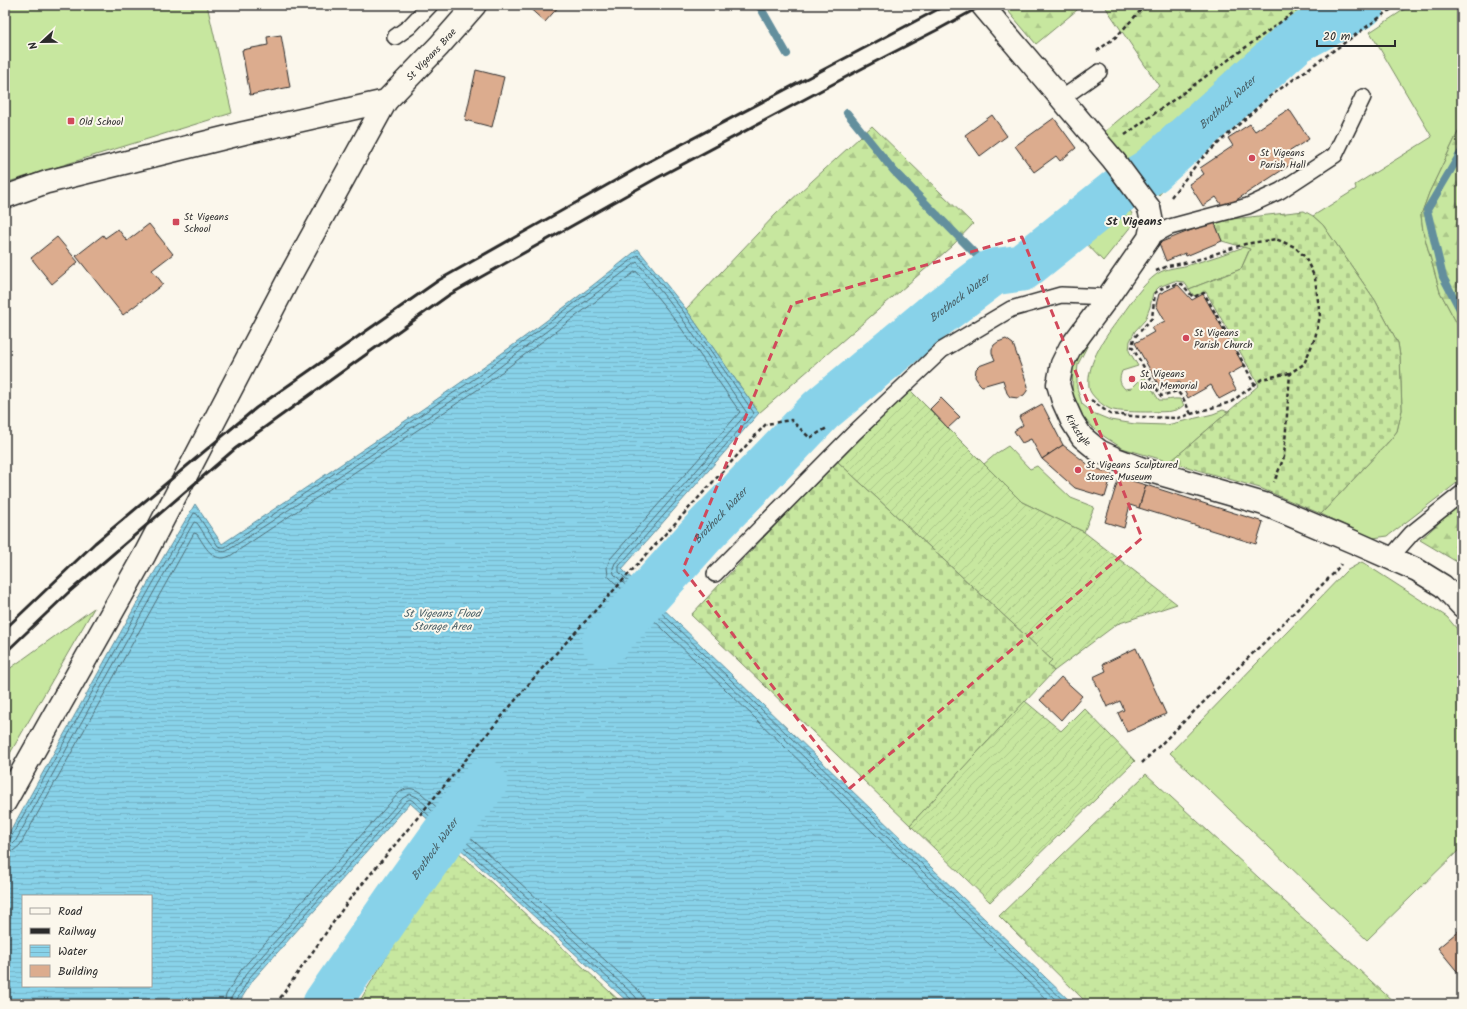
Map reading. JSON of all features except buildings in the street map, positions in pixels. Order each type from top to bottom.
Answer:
[{"type":"street","name":"St Vigeans Brae","points":[[5,802],[145,554],[290,276],[386,101],[440,46],[475,5]]},
{"type":"street","points":[[982,5],[1110,156],[1150,223]]},
{"type":"street","points":[[5,197],[47,182],[244,133],[386,101]]},
{"type":"street","name":"Kirkstyle","points":[[1150,223],[1108,297],[1070,348],[1062,364],[1058,384],[1063,401],[1072,421],[1082,437],[1099,451],[1116,459],[1143,469],[1264,504],[1452,585],[1462,606]]},
{"type":"lane","points":[[395,37],[409,27],[430,5]]},
{"type":"lane","points":[[1061,99],[1099,72]]},
{"type":"lane","points":[[1150,223],[1170,227],[1248,206],[1280,191],[1335,155],[1363,97]]},
{"type":"lane","points":[[715,574],[855,432],[942,350],[1011,309],[1061,295],[1108,297]]},
{"type":"lane","points":[[1390,558],[1412,533],[1462,493]]},
{"type":"path","points":[[1093,54],[1117,36],[1140,11],[1151,5]]},
{"type":"path","points":[[1110,156],[1304,5]]},
{"type":"path","points":[[1150,223],[1200,160],[1269,97],[1397,5]]},
{"type":"path","points":[[1088,396],[1092,402],[1110,414],[1178,418],[1231,402],[1262,379],[1290,373],[1304,364],[1315,338],[1320,316],[1315,278],[1305,257],[1295,247],[1276,239],[1245,244],[1190,262],[1168,266],[1152,273]]},
{"type":"path","points":[[1190,414],[1183,398],[1177,391],[1161,396],[1132,347],[1134,338],[1152,318],[1155,293],[1161,289],[1182,284],[1193,297],[1204,293],[1254,384]]},
{"type":"path","points":[[1264,504],[1284,457],[1290,373]]},
{"type":"path","points":[[276,1004],[350,900],[538,673],[766,424],[791,420],[810,438]]},
{"type":"path","points":[[1142,763],[1334,573],[1356,543]]},
{"type":"highlighted area","points":[[1022,237],[1142,538],[850,788],[683,569],[792,304]]},
{"type":"green space","points":[[5,5],[207,5],[232,113],[5,183]]},
{"type":"green space","points":[[1003,5],[1083,5],[1036,44]]},
{"type":"green space","points":[[1104,5],[1365,5],[1337,31],[1224,120],[1159,195],[1103,133],[1159,86]]},
{"type":"green space","points":[[1411,5],[1462,5],[1462,124],[1429,193],[1421,215],[1423,231],[1440,292],[1462,333],[1462,479],[1388,536],[1373,538],[1321,514],[1397,431],[1402,410],[1400,356],[1398,343],[1375,300],[1323,225],[1313,216],[1356,189],[1355,185],[1432,137],[1370,32]]},
{"type":"green space","points":[[1462,124],[1462,333],[1440,292],[1423,231],[1421,215],[1429,193]]},
{"type":"green space","points":[[872,126],[973,224],[952,246],[759,413],[686,309],[776,214]]},
{"type":"green space","points":[[1123,198],[1132,214],[1132,225],[1103,261],[1081,238]]},
{"type":"green space","points":[[1304,211],[1313,216],[1323,225],[1375,300],[1398,343],[1400,356],[1402,410],[1397,431],[1321,514],[1260,488],[1170,462],[1259,385],[1206,292],[1194,296],[1189,289],[1241,269],[1250,249],[1222,241],[1214,221]]},
{"type":"green space","points":[[1244,247],[1250,248],[1241,269],[1189,289],[1184,282],[1174,281],[1159,287],[1153,293],[1145,320],[1135,331],[1130,341],[1129,351],[1138,366],[1122,371],[1120,381],[1123,387],[1125,389],[1132,388],[1144,376],[1159,400],[1180,399],[1184,405],[1176,410],[1168,412],[1129,412],[1110,409],[1097,400],[1089,388],[1089,378],[1094,358],[1110,331],[1147,283],[1157,274],[1165,270],[1188,265]]},
{"type":"green space","points":[[1092,337],[1078,364],[1077,388],[1082,404],[1093,413],[1110,420],[1135,424],[1167,425],[1213,414],[1223,410],[1228,412],[1170,462],[1122,448],[1092,427],[1083,417],[1072,394],[1073,363]]},
{"type":"green space","points":[[910,390],[1022,502],[1084,532],[1177,604],[1117,624],[1054,671],[1048,664],[1052,660],[836,460]]},
{"type":"green space","points":[[1008,446],[1030,469],[1037,466],[1071,498],[1094,507],[1084,532],[1022,502],[984,464]]},
{"type":"green space","points":[[836,460],[1052,660],[1048,664],[1054,671],[910,825],[691,615]]},
{"type":"green space","points":[[1462,502],[1462,565],[1420,540]]},
{"type":"green space","points":[[1362,562],[1447,617],[1462,635],[1462,847],[1367,940],[1170,753],[1346,571]]},
{"type":"green space","points":[[94,608],[5,762],[5,672]]},
{"type":"green space","points":[[1025,701],[1061,731],[1084,708],[1135,761],[990,902],[910,825]]},
{"type":"green space","points":[[1146,774],[1396,1004],[1088,1004],[999,916]]},
{"type":"green space","points":[[456,850],[623,1004],[358,1004],[412,914]]},
{"type":"water","name":"St Vigeans Flood Storage Area","points":[[638,249],[686,309],[759,413],[622,569],[1073,1004],[630,1004],[410,803],[253,980],[238,1004],[5,1004],[5,841],[148,583],[195,504],[222,544],[434,401],[538,327]]},
{"type":"waterway","points":[[759,5],[787,54]]},
{"type":"waterway","name":"Brothock Water","points":[[605,642],[703,533],[821,410],[932,318],[993,272],[1022,268],[1117,192],[1151,171],[1296,40],[1361,5]]},
{"type":"waterway","points":[[847,113],[894,171],[993,272]]},
{"type":"waterway","points":[[1462,151],[1427,210],[1443,277],[1462,313]]},
{"type":"waterway","name":"Brothock Water","points":[[326,1004],[397,901],[465,806],[484,783]]},
{"type":"railway","points":[[5,629],[95,543],[256,408],[439,280],[648,162],[946,5]]},
{"type":"railway","points":[[5,653],[69,592],[236,448],[449,295],[657,178],[983,5]]},
{"type":"place","name":"Old School","points":[[71,121]]},
{"type":"place","name":"St Vigeans Parish Hall","points":[[1252,158]]},
{"type":"place","name":"St Vigeans School","points":[[176,222]]},
{"type":"place","name":"St Vigeans Parish Church","points":[[1186,338]]},
{"type":"place","name":"St Vigeans War Memorial","points":[[1132,379]]},
{"type":"place","name":"St Vigeans Sculptured Stones Museum","points":[[1078,470]]},
{"type":"district","name":"St Vigeans","points":[[1134,221]]}]
